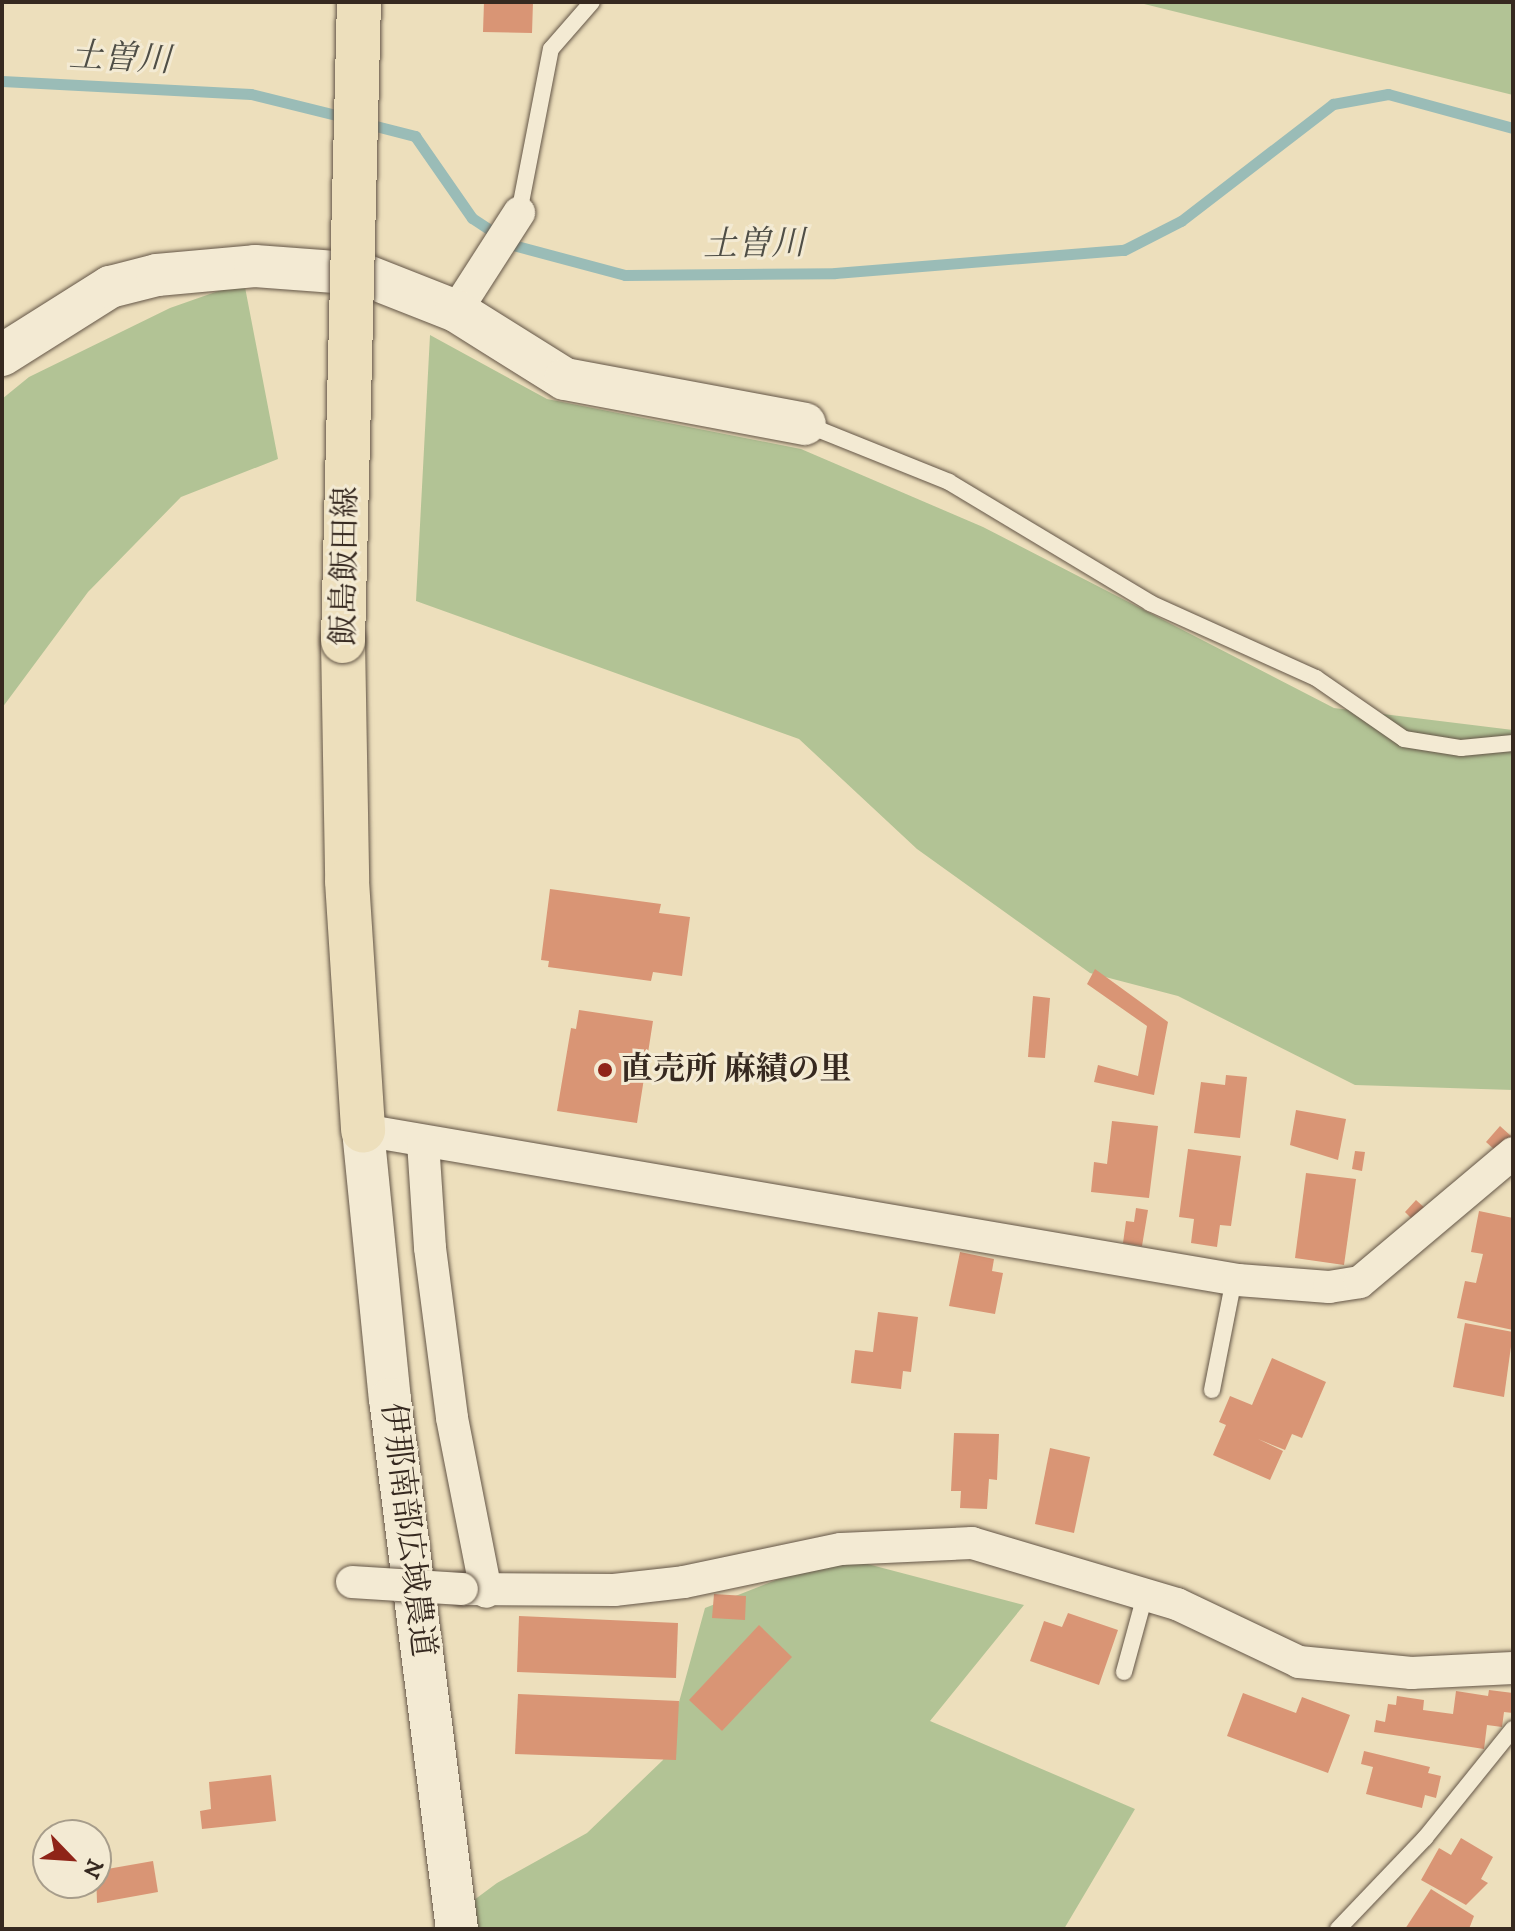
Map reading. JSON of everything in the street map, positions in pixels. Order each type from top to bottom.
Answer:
[{"type":"main road","name":"飯島飯田線","points":[[359,2],[343,641],[347,881],[363,1130]]},
{"type":"street","points":[[456,311],[519,213]]},
{"type":"street","points":[[2,355],[110,287],[171,274],[255,266],[362,274],[456,311],[565,379],[805,424]]},
{"type":"street","points":[[363,1130],[1234,1279],[1329,1287],[1360,1282],[1513,1153]]},
{"type":"street","name":"伊那南部広域農道","points":[[363,1130],[390,1399],[457,1927]]},
{"type":"street","points":[[423,1142],[430,1248],[474,1590]]},
{"type":"street","points":[[352,1582],[474,1590],[614,1590],[684,1582],[841,1549],[972,1543],[1177,1604],[1299,1662],[1411,1673],[1513,1668]]},
{"type":"lane","points":[[519,213],[551,49],[592,2]]},
{"type":"lane","points":[[805,424],[949,482],[1150,603],[1316,678],[1404,739],[1461,748],[1513,743]]},
{"type":"lane","points":[[1212,1390],[1234,1279]]},
{"type":"lane","points":[[1124,1672],[1145,1595]]},
{"type":"lane","points":[[1338,1929],[1425,1838],[1513,1729]]},
{"type":"green space","points":[[1136,2],[1513,2],[1513,95]]},
{"type":"green space","points":[[244,282],[278,459],[181,497],[88,592],[2,708],[2,399],[29,377],[170,308]]},
{"type":"green space","points":[[430,335],[547,399],[801,449],[983,527],[1334,708],[1513,730],[1513,1090],[1355,1085],[1178,996],[1090,973],[917,849],[799,739],[416,601]]},
{"type":"green space","points":[[837,1556],[1024,1605],[930,1721],[1135,1809],[1064,1929],[435,1929],[497,1883],[587,1833],[663,1760],[705,1608]]},
{"type":"building","points":[[484,2],[533,2],[532,33],[483,32]]},
{"type":"building","points":[[550,889],[661,904],[659,913],[690,917],[682,976],[653,972],[651,981],[548,967],[549,961],[541,960]]},
{"type":"building","points":[[1095,969],[1168,1022],[1154,1095],[1094,1082],[1098,1065],[1138,1076],[1147,1026],[1087,984]]},
{"type":"building","points":[[1033,996],[1050,998],[1045,1058],[1028,1057]]},
{"type":"building","name":"直売所 麻績の里","points":[[579,1010],[653,1021],[637,1123],[557,1111],[571,1028],[576,1029]]},
{"type":"building","points":[[1226,1075],[1247,1077],[1240,1138],[1194,1133],[1201,1082],[1225,1085]]},
{"type":"building","points":[[1296,1110],[1346,1119],[1338,1160],[1290,1145]]},
{"type":"building","points":[[1112,1121],[1158,1126],[1149,1198],[1091,1192],[1094,1162],[1107,1164]]},
{"type":"building","points":[[1500,1126],[1511,1136],[1496,1151],[1486,1142]]},
{"type":"building","points":[[1188,1149],[1241,1156],[1231,1226],[1220,1225],[1217,1247],[1191,1243],[1194,1219],[1179,1217]]},
{"type":"building","points":[[1355,1151],[1365,1152],[1362,1171],[1352,1169]]},
{"type":"building","points":[[1306,1173],[1356,1179],[1344,1265],[1295,1258]]},
{"type":"building","points":[[1416,1200],[1427,1210],[1415,1222],[1405,1212]]},
{"type":"building","points":[[1136,1208],[1148,1210],[1142,1246],[1123,1243],[1126,1221],[1134,1222]]},
{"type":"building","points":[[1479,1211],[1513,1218],[1513,1330],[1457,1318],[1465,1281],[1476,1283],[1483,1254],[1471,1252]]},
{"type":"building","points":[[960,1252],[994,1259],[992,1271],[1003,1273],[995,1314],[949,1306]]},
{"type":"building","points":[[878,1312],[918,1317],[911,1372],[903,1371],[901,1389],[851,1383],[855,1350],[873,1352]]},
{"type":"building","points":[[1465,1323],[1513,1332],[1504,1397],[1453,1387]]},
{"type":"building","points":[[1272,1358],[1326,1382],[1302,1438],[1292,1434],[1285,1450],[1258,1439],[1283,1451],[1270,1480],[1213,1455],[1226,1425],[1219,1422],[1230,1396],[1252,1405]]},
{"type":"building","points":[[954,1433],[999,1434],[997,1480],[989,1479],[987,1509],[960,1508],[961,1491],[951,1491]]},
{"type":"building","points":[[1050,1448],[1090,1457],[1074,1533],[1035,1524]]},
{"type":"building","points":[[714,1594],[746,1596],[745,1620],[712,1618]]},
{"type":"building","points":[[1068,1613],[1118,1630],[1099,1685],[1030,1661],[1044,1621],[1062,1627]]},
{"type":"building","points":[[519,1616],[678,1623],[676,1678],[517,1672]]},
{"type":"building","points":[[759,1625],[792,1657],[722,1731],[689,1700]]},
{"type":"building","points":[[1489,1690],[1513,1693],[1513,1713],[1504,1712],[1502,1727],[1487,1725],[1484,1749],[1374,1732],[1376,1720],[1385,1722],[1388,1704],[1396,1705],[1397,1696],[1424,1700],[1423,1710],[1453,1714],[1456,1691],[1488,1696]]},
{"type":"building","points":[[1243,1693],[1296,1713],[1302,1697],[1350,1715],[1328,1773],[1227,1736]]},
{"type":"building","points":[[518,1694],[679,1701],[676,1760],[515,1754]]},
{"type":"building","points":[[1364,1751],[1430,1767],[1428,1773],[1441,1776],[1436,1798],[1425,1795],[1422,1808],[1366,1794],[1373,1767],[1361,1764]]},
{"type":"building","points":[[271,1775],[276,1821],[202,1829],[200,1811],[211,1809],[209,1782]]},
{"type":"building","points":[[1461,1838],[1493,1857],[1481,1879],[1488,1883],[1466,1905],[1421,1880],[1439,1848],[1451,1855]]},
{"type":"building","points":[[153,1861],[158,1892],[97,1903],[97,1899],[112,1899],[112,1868]]},
{"type":"building","points":[[1431,1889],[1474,1916],[1469,1929],[1405,1929]]},
{"type":"waterway","name":"土曽川","points":[[2,81],[251,94],[348,118]]},
{"type":"waterway","name":"土曽川","points":[[364,123],[415,136],[472,218],[513,245],[625,275],[835,273],[1124,250],[1181,221],[1333,104],[1388,94],[1513,128]]},
{"type":"place","name":"直売所 麻績の里","points":[[605,1070]]}]
